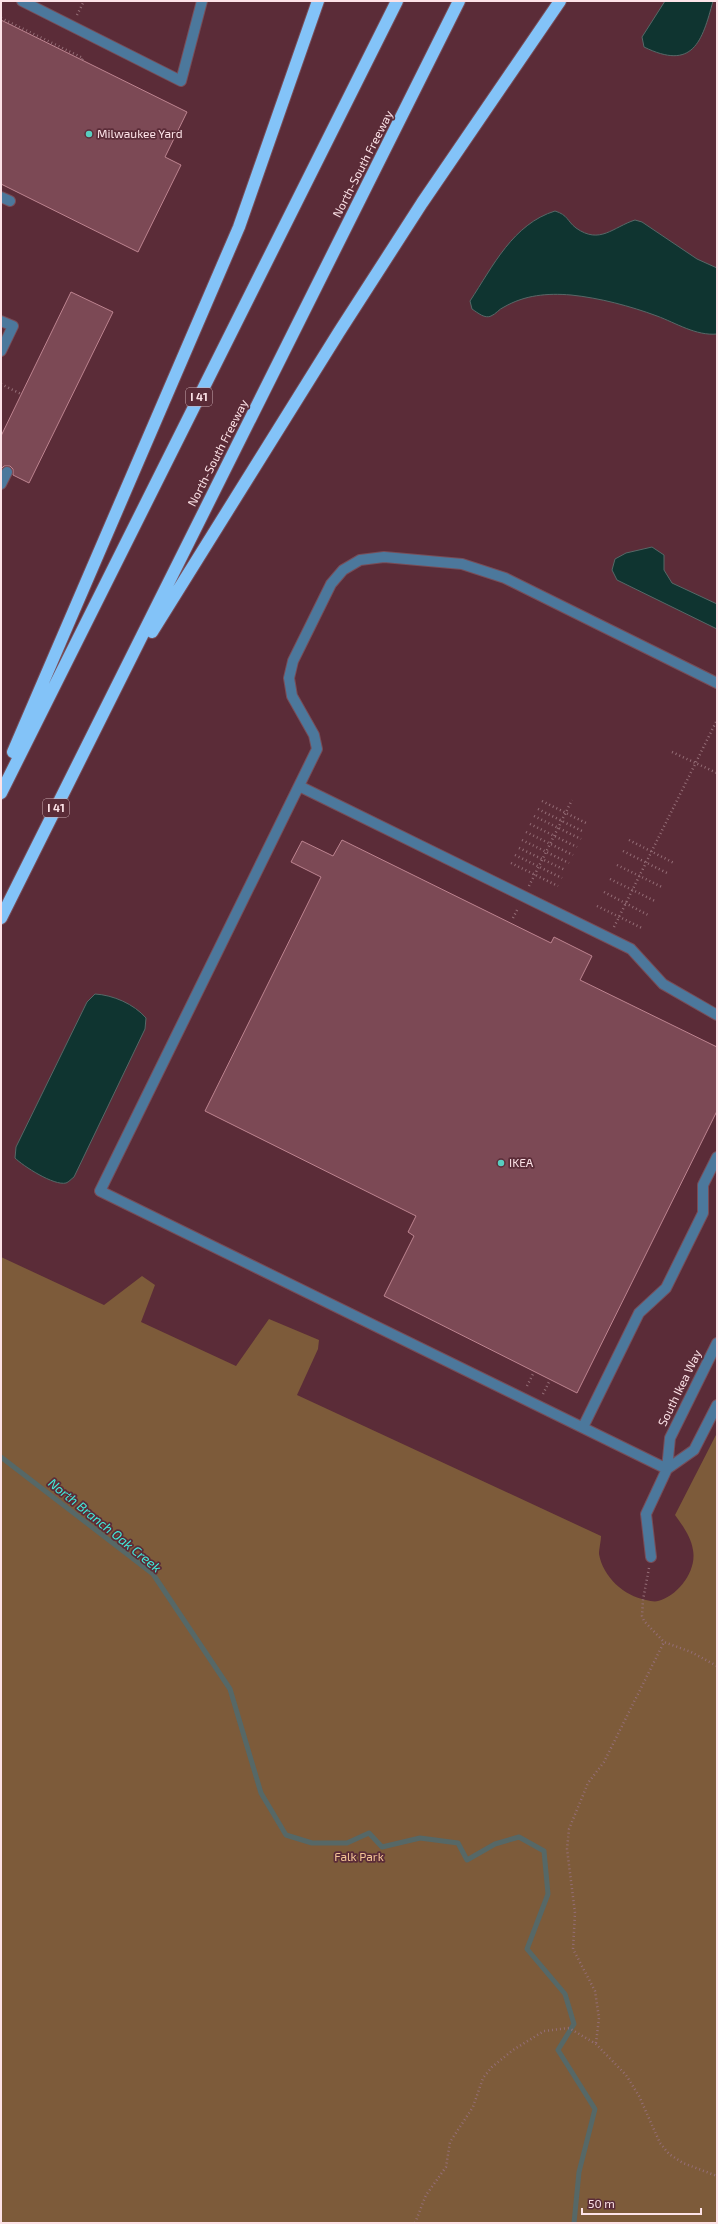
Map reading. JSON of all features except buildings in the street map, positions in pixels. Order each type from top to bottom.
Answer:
[{"type":"highway","points":[[1,780],[239,227],[318,1]]},
{"type":"highway","name":"I 41","points":[[1,793],[396,1]]},
{"type":"highway","name":"North-South Freeway","points":[[1,918],[459,1]]},
{"type":"highway","points":[[112,698],[343,325],[422,203],[560,1]]},
{"type":"street","points":[[22,1],[182,81],[202,1]]},
{"type":"street","points":[[1,320],[13,326],[1,351]]},
{"type":"street","points":[[1,484],[7,472]]},
{"type":"street","points":[[667,1469],[100,1190],[317,749],[314,735],[292,696],[290,678],[293,661],[331,584],[342,570],[360,560],[384,557],[413,558],[462,564],[505,578],[717,683]]},
{"type":"street","points":[[299,786],[632,949],[663,984],[717,1015]]},
{"type":"street","points":[[583,1427],[639,1313],[666,1288],[703,1213],[703,1185],[717,1157]]},
{"type":"street","name":"South Ikea Way","points":[[651,1557],[646,1514],[667,1469],[670,1438],[717,1343]]},
{"type":"street","name":"South Ikea Way","points":[[667,1469],[694,1450],[717,1405]]},
{"type":"path","points":[[75,18],[84,1]]},
{"type":"path","points":[[1,18],[83,58],[82,60]]},
{"type":"path","points":[[1,384],[21,394]]},
{"type":"path","points":[[609,938],[717,720]]},
{"type":"path","points":[[672,752],[717,773]]},
{"type":"path","points":[[513,918],[572,800]]},
{"type":"path","points":[[542,801],[588,824]]},
{"type":"path","points":[[538,809],[584,832]]},
{"type":"path","points":[[534,816],[581,839]]},
{"type":"path","points":[[530,824],[577,847]]},
{"type":"path","points":[[526,832],[573,855]]},
{"type":"path","points":[[522,840],[569,863]]},
{"type":"path","points":[[629,840],[674,863]]},
{"type":"path","points":[[519,848],[566,870]]},
{"type":"path","points":[[623,851],[669,874]]},
{"type":"path","points":[[515,855],[562,878]]},
{"type":"path","points":[[511,863],[558,886]]},
{"type":"path","points":[[617,865],[662,887]]},
{"type":"path","points":[[610,879],[655,901]]},
{"type":"path","points":[[604,892],[648,914]]},
{"type":"path","points":[[597,906],[642,928]]},
{"type":"path","points":[[651,1557],[642,1616],[664,1642],[691,1652],[717,1666]]},
{"type":"path","points":[[596,2044],[599,2018],[595,1991],[574,1949],[575,1913],[566,1849],[569,1829],[588,1783],[604,1762],[664,1642]]},
{"type":"path","points":[[415,2223],[426,2195],[446,2166],[450,2142],[473,2107],[483,2078],[492,2067],[513,2050],[544,2031],[569,2028],[596,2044],[626,2075],[639,2096],[660,2144],[669,2154],[683,2163],[717,2176]]},
{"type":"green space","name":"Falk Park","points":[[1,1257],[104,1305],[142,1276],[155,1285],[141,1322],[236,1366],[269,1319],[319,1340],[318,1349],[297,1395],[601,1536],[599,1554],[601,1562],[610,1578],[623,1590],[638,1598],[646,1600],[657,1601],[672,1594],[679,1588],[689,1574],[693,1558],[692,1545],[675,1515],[717,1433],[717,2223],[1,2223]]},
{"type":"water","points":[[665,1],[713,1],[709,16],[699,40],[693,48],[684,54],[674,56],[661,54],[644,47],[642,37]]},
{"type":"water","points":[[555,211],[565,216],[576,228],[592,235],[606,233],[635,220],[642,222],[697,259],[717,268],[717,334],[694,331],[657,316],[604,300],[571,295],[553,294],[528,297],[502,308],[489,317],[486,317],[472,309],[470,301],[505,248],[527,226],[540,217]]},
{"type":"water","points":[[652,547],[664,555],[664,570],[672,583],[717,604],[717,629],[617,580],[612,570],[615,559],[626,553]]},
{"type":"water","points":[[95,994],[116,998],[136,1008],[146,1018],[145,1029],[74,1177],[67,1183],[61,1183],[39,1175],[15,1158],[16,1147],[87,1002]]},
{"type":"waterway","name":"North Branch Oak Creek","points":[[1,1457],[153,1574],[230,1689],[261,1793],[286,1835],[312,1843],[347,1843],[369,1833],[382,1847],[420,1838],[458,1843],[467,1860],[495,1844],[519,1837],[544,1851],[548,1894],[527,1949],[565,1994],[574,2024],[558,2050],[595,2109],[579,2172],[574,2223]]},
{"type":"place","name":"Milwaukee Yard","points":[[89,134]]},
{"type":"place","name":"IKEA","points":[[501,1163]]}]
